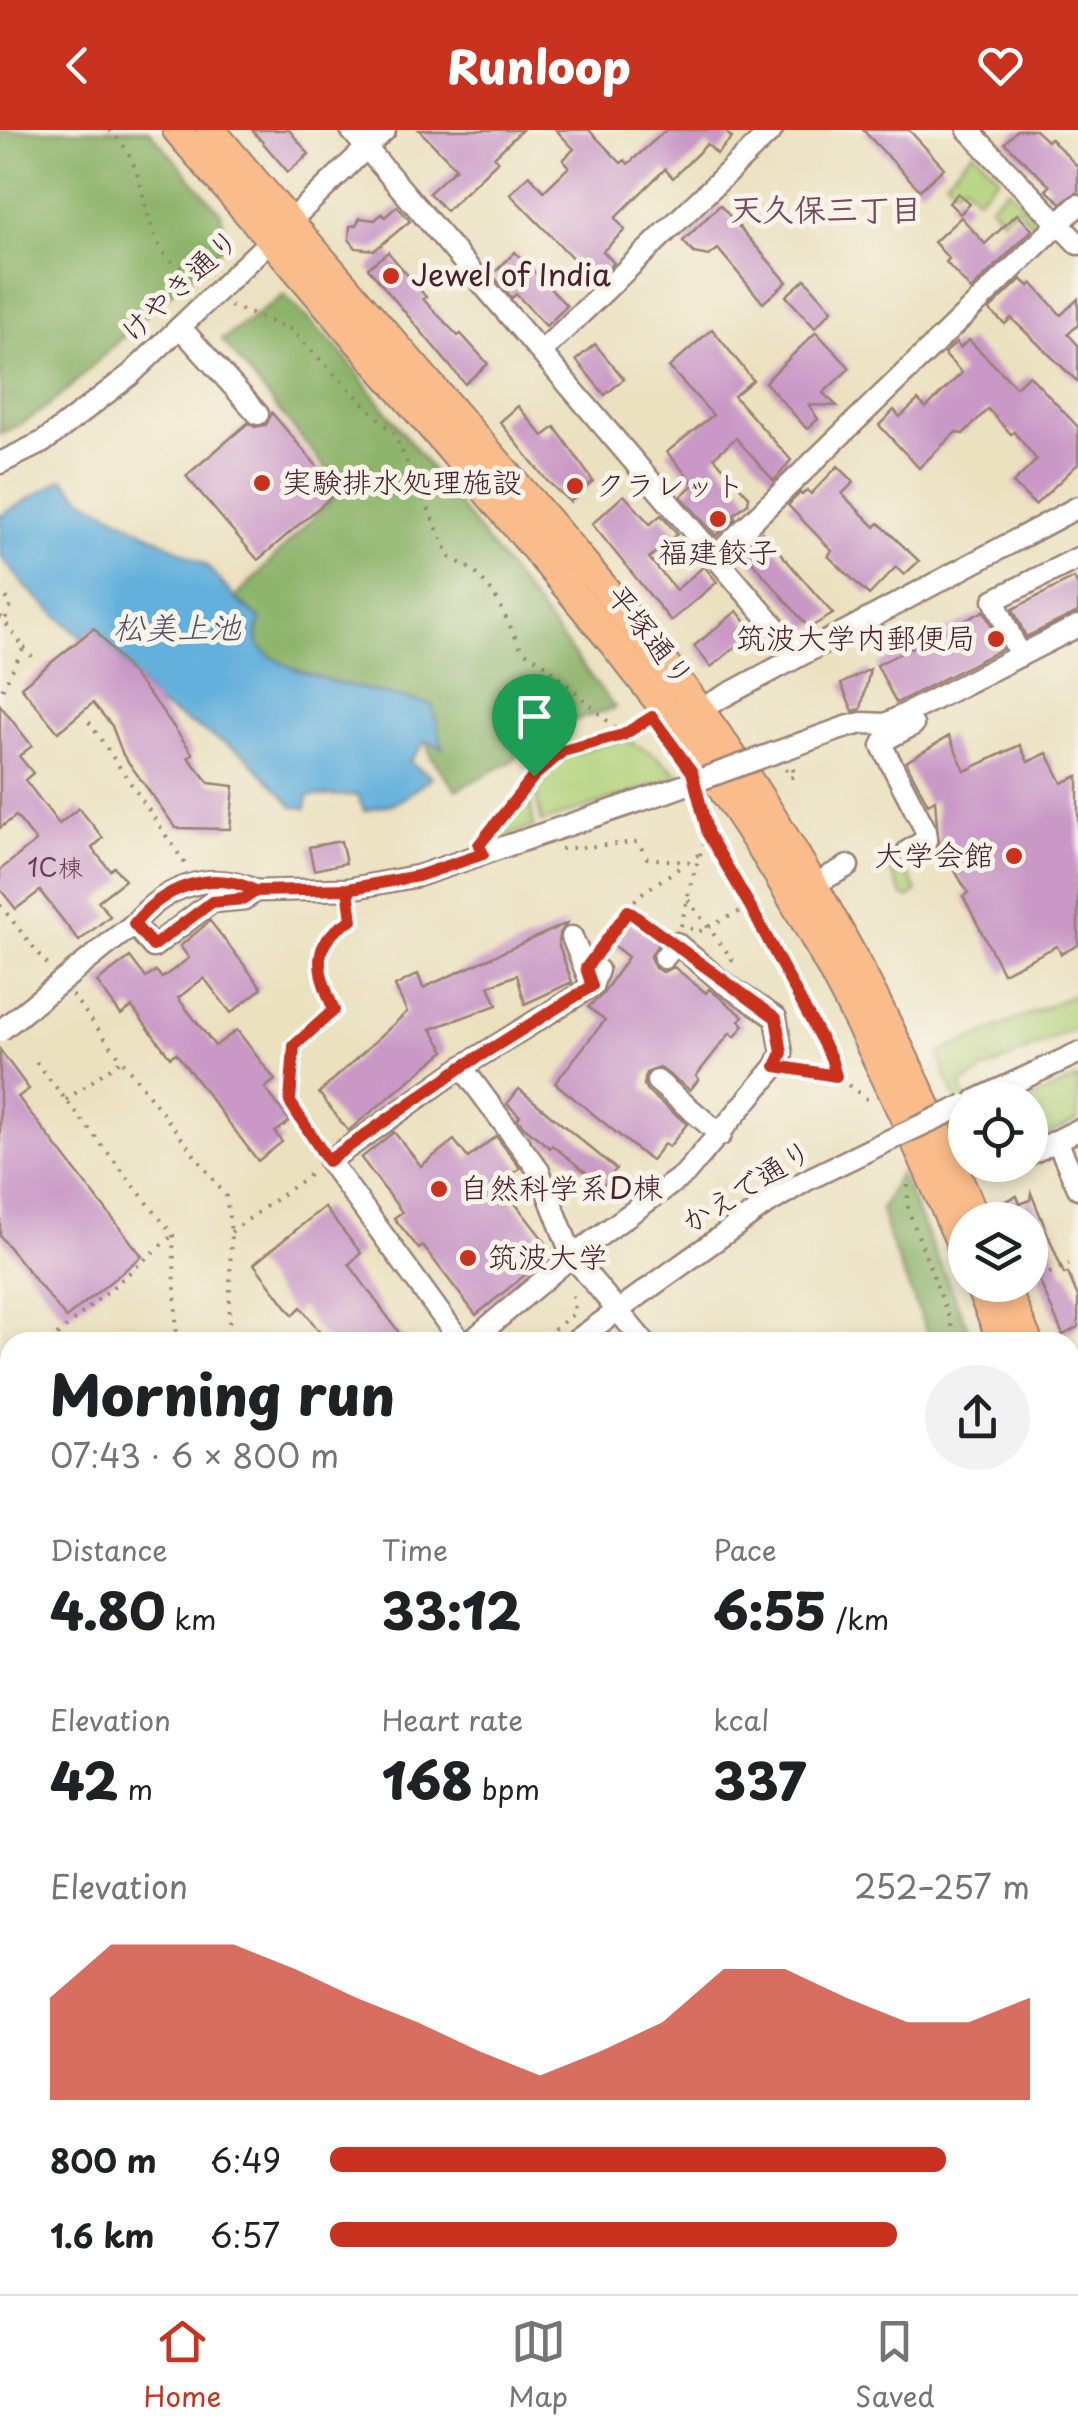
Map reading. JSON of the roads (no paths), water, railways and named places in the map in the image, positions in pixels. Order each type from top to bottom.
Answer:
[{"type":"main road","name":"平塚通り","points":[[177,130],[281,232],[618,604],[676,716],[747,825],[838,978],[948,1216]]},
{"type":"main road","name":"平塚通り","points":[[210,130],[281,232]]},
{"type":"main road","name":"平塚通り","points":[[676,716],[814,885],[896,1038],[968,1202]]},
{"type":"main road","points":[[986,1302],[1000,1332]]},
{"type":"main road","points":[[1011,1302],[1024,1332]]},
{"type":"street","points":[[351,130],[799,655]]},
{"type":"street","name":"けやき通り","points":[[0,462],[43,442],[130,375],[385,130]]},
{"type":"street","points":[[541,352],[772,130]]},
{"type":"street","points":[[968,130],[1078,244]]},
{"type":"street","points":[[716,556],[1078,206]]},
{"type":"street","points":[[180,327],[258,414]]},
{"type":"street","points":[[676,716],[1078,508]]},
{"type":"street","points":[[1020,656],[994,600],[1078,558]]},
{"type":"street","points":[[908,851],[926,840],[925,829],[882,746],[885,740],[927,710],[1078,626]]},
{"type":"street","points":[[0,1031],[173,890],[198,881],[244,885],[256,891],[348,889],[418,876],[846,728],[862,723],[886,724],[927,710],[1053,652],[1048,642]]},
{"type":"street","points":[[814,885],[848,866]]},
{"type":"street","points":[[134,924],[153,946],[212,902],[244,899],[256,891]]},
{"type":"street","points":[[455,1332],[328,1161],[592,975],[572,937]]},
{"type":"street","points":[[482,1332],[572,1256],[686,1174],[776,1066],[782,1053],[776,1018],[722,982],[674,942]]},
{"type":"street","points":[[1015,1082],[1078,1053]]},
{"type":"street","points":[[462,1067],[539,1171],[572,1256],[635,1332]]},
{"type":"street","points":[[657,1082],[721,1136]]},
{"type":"street","name":"かえで通り","points":[[588,1332],[762,1207],[806,1180],[948,1113]]},
{"type":"street","points":[[1048,1145],[1078,1130]]},
{"type":"street","points":[[1058,1140],[1078,1188]]},
{"type":"water","name":"松美上池","points":[[63,479],[82,498],[206,565],[261,620],[258,642],[275,659],[316,676],[432,705],[443,748],[426,741],[409,762],[432,777],[398,802],[364,811],[358,795],[308,796],[306,808],[294,807],[244,754],[158,705],[94,628],[82,638],[26,587],[0,555],[0,516]]},
{"type":"place","name":"Jewel of India","points":[[391,276]]},
{"type":"place","name":"実験排水処理施設","points":[[262,483]]},
{"type":"place","name":"クラレット","points":[[575,486]]},
{"type":"place","name":"福建餃子","points":[[718,519]]},
{"type":"place","name":"筑波大学内郵便局","points":[[996,639]]},
{"type":"place","name":"大学会館","points":[[1014,856]]},
{"type":"place","name":"自然科学系D棟","points":[[439,1189]]},
{"type":"place","name":"筑波大学","points":[[468,1258]]},
{"type":"district","name":"天久保三丁目","points":[[826,210]]}]
